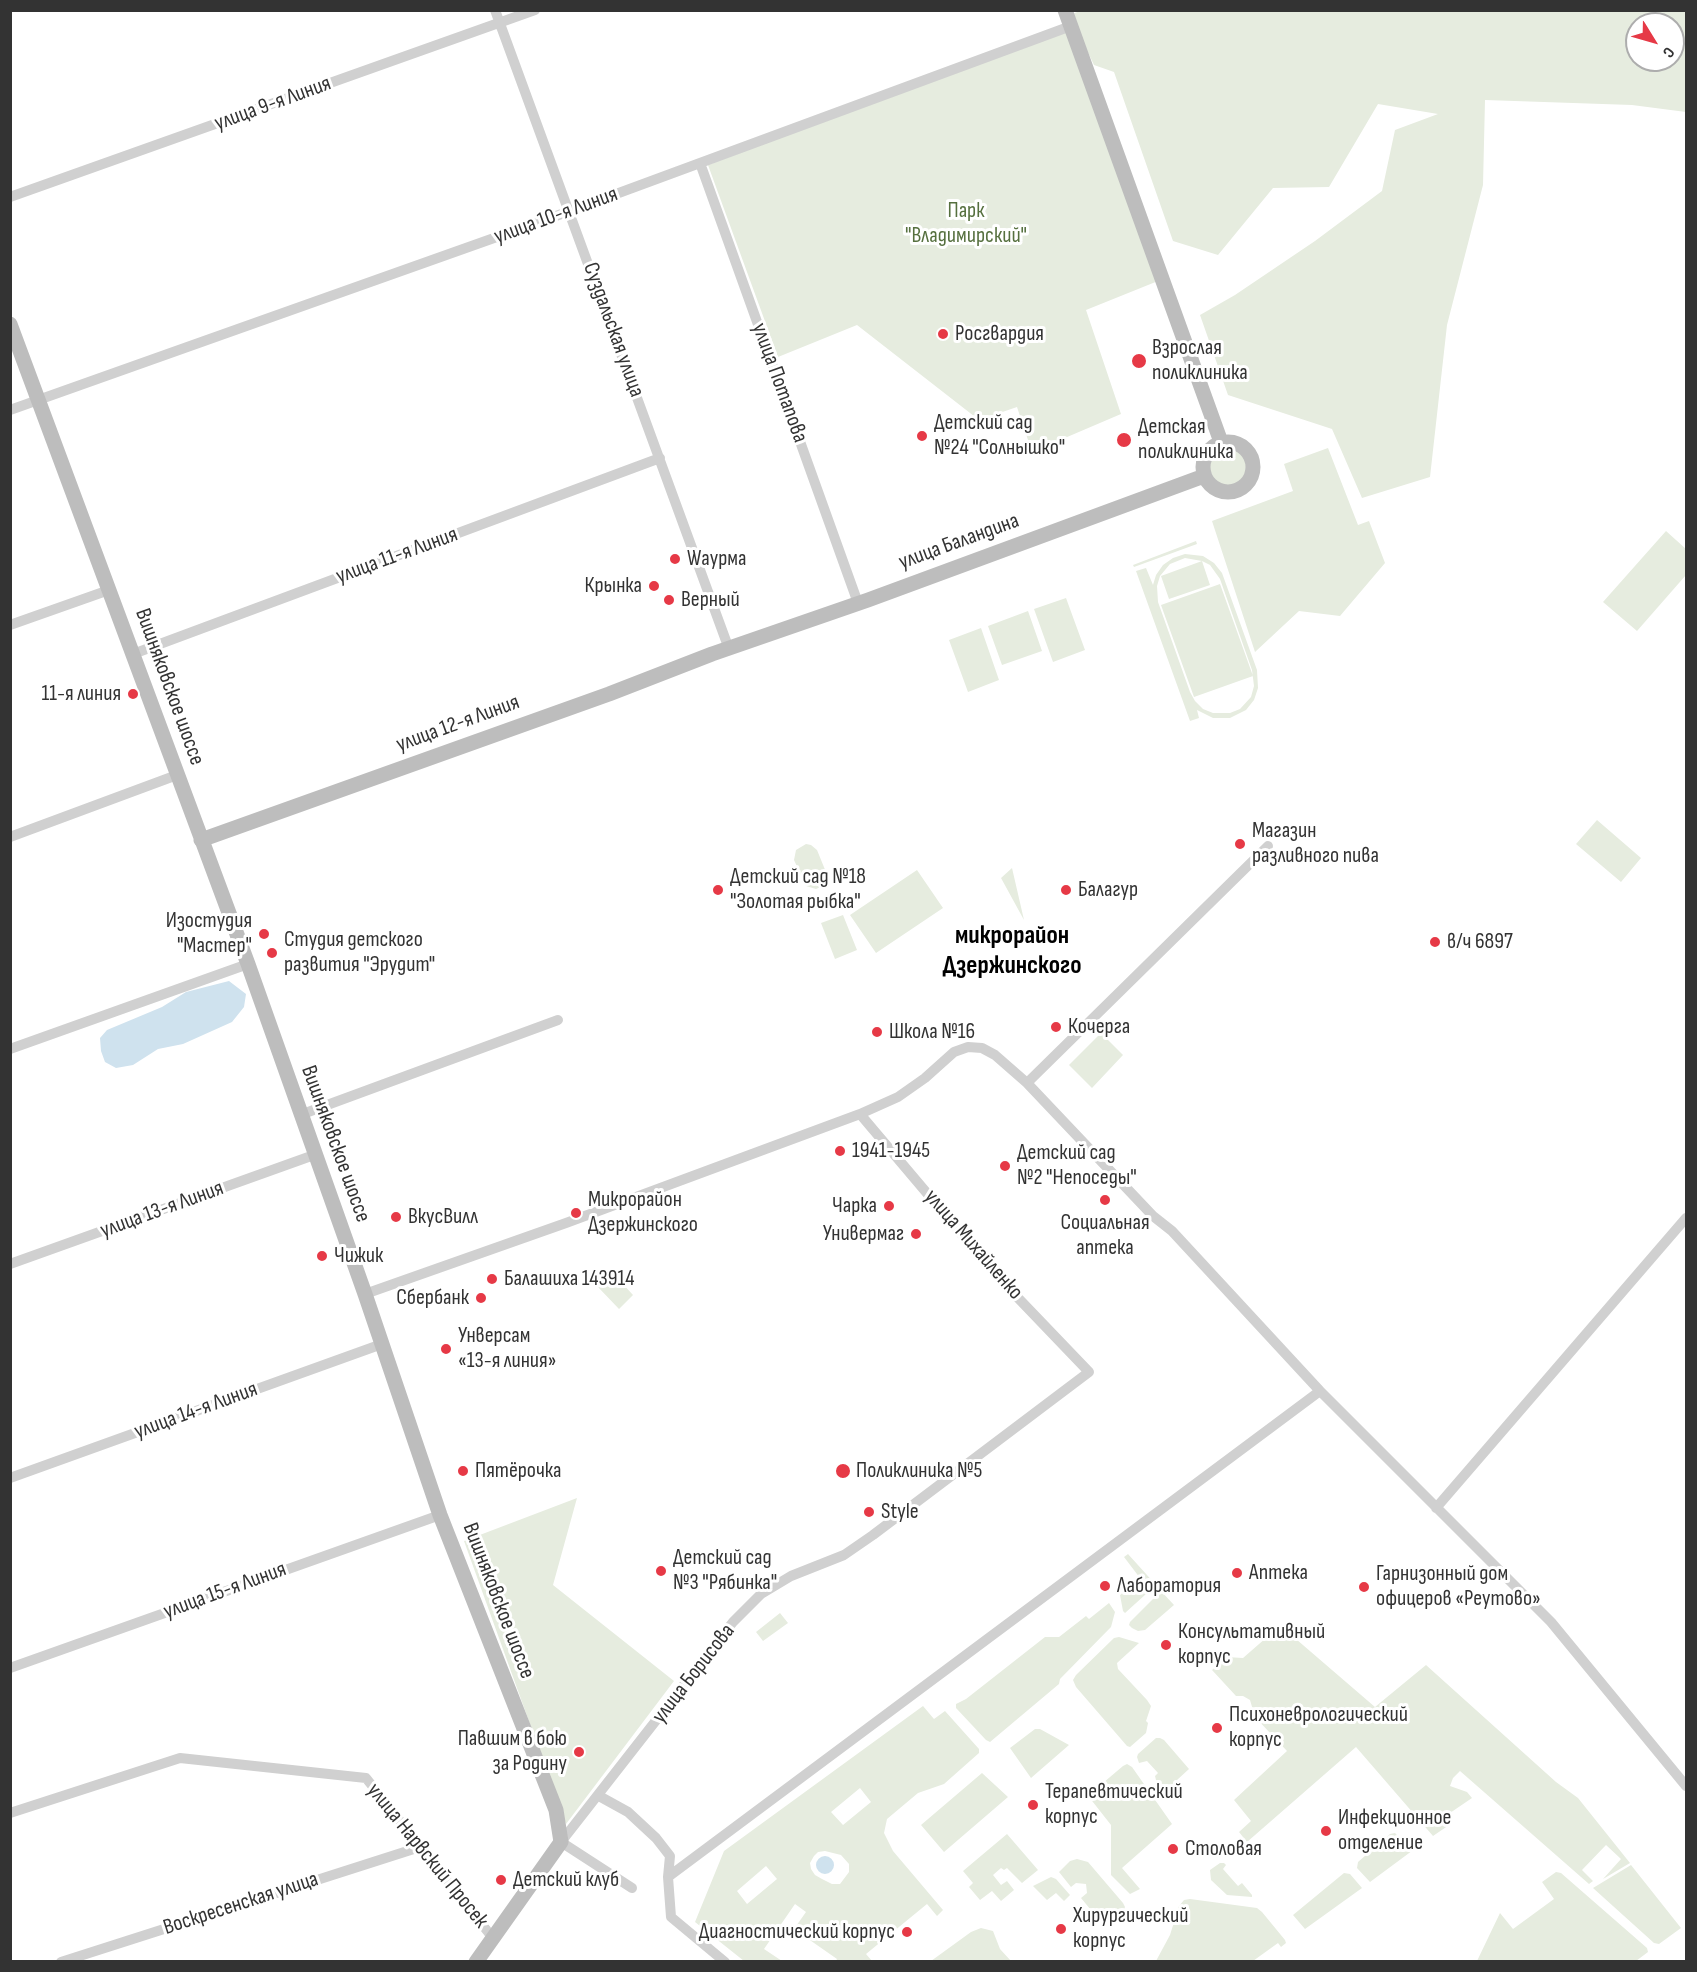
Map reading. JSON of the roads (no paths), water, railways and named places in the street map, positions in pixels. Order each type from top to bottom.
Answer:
[{"type":"street","name":"Суздальская улица","points":[[495,10],[729,649]]},
{"type":"street","name":"улица 9-я Линия","points":[[10,197],[535,10]]},
{"type":"street","points":[[1065,10],[1221,442]]},
{"type":"street","name":"улица 10-я Линия","points":[[39,400],[570,212],[1071,26]]},
{"type":"street","name":"улица Потапова","points":[[700,163],[858,603]]},
{"type":"street","name":"Вишняковское шоссе","points":[[10,324],[248,964],[365,1294],[440,1515],[556,1810],[561,1842]]},
{"type":"street","points":[[10,410],[39,400]]},
{"type":"street","points":[[1221,442],[1237,443],[1250,454],[1253,462],[1251,478],[1246,485],[1231,492],[1215,489],[1204,476],[1202,468],[1207,452],[1221,442]]},
{"type":"street","name":"улица 11-я Линия","points":[[133,654],[660,458]]},
{"type":"street","name":"улица Баландина","points":[[729,649],[1204,476]]},
{"type":"street","points":[[10,625],[109,590]]},
{"type":"street","name":"улица 12-я Линия","points":[[201,840],[729,649]]},
{"type":"street","points":[[10,837],[177,775]]},
{"type":"street","points":[[1028,1083],[1268,846]]},
{"type":"street","points":[[10,1049],[248,964]]},
{"type":"street","points":[[300,1115],[558,1020]]},
{"type":"street","points":[[365,1294],[566,1223],[860,1114],[898,1097],[925,1078],[954,1052],[968,1047],[982,1048],[995,1055],[1028,1083],[1153,1216],[1172,1231],[1320,1391],[1551,1622],[1686,1786]]},
{"type":"street","name":"улица Михайленко","points":[[860,1114],[997,1276],[1089,1372]]},
{"type":"street","name":"улица 13-я Линия","points":[[10,1264],[314,1155]]},
{"type":"street","points":[[1436,1508],[1686,1218]]},
{"type":"street","name":"улица 14-я Линия","points":[[10,1478],[382,1344]]},
{"type":"street","name":"улица Борисова","points":[[561,1842],[717,1642],[761,1594],[791,1576],[844,1555],[1089,1372]]},
{"type":"street","points":[[668,1876],[1320,1391]]},
{"type":"street","name":"улица 15-я Линия","points":[[10,1668],[440,1515]]},
{"type":"street","name":"улица Нарвский Просек","points":[[10,1813],[180,1758],[366,1778],[492,1937]]},
{"type":"street","points":[[599,1796],[628,1812],[656,1838],[670,1856],[668,1876],[671,1917],[724,1962]]},
{"type":"street","points":[[476,1962],[561,1842],[632,1888]]},
{"type":"street","name":"Воскресенская улица","points":[[61,1962],[420,1847]]},
{"type":"water","points":[[229,981],[246,994],[244,1007],[232,1022],[183,1044],[158,1049],[133,1065],[116,1068],[105,1062],[100,1038],[107,1030],[162,1007],[186,992]]},
{"type":"water","points":[[825,1856],[831,1859],[834,1865],[831,1871],[825,1874],[819,1871],[816,1865],[819,1859]]},
{"type":"place","name":"Росгвардия","points":[[943,334]]},
{"type":"place","name":"Взрослая поликлиника","points":[[1139,361]]},
{"type":"place","name":"Детский сад №24 \"Солнышко\"","points":[[922,436]]},
{"type":"place","name":"Детская поликлиника","points":[[1124,440]]},
{"type":"place","name":"Wаурма","points":[[675,559]]},
{"type":"place","name":"Крынка","points":[[654,586]]},
{"type":"place","name":"Верный","points":[[669,600]]},
{"type":"place","name":"11-я линия","points":[[133,694]]},
{"type":"place","name":"Магазин разливного пива","points":[[1240,844]]},
{"type":"place","name":"Детский сад №18 \"Золотая рыбка\"","points":[[718,890]]},
{"type":"place","name":"Балагур","points":[[1066,890]]},
{"type":"place","name":"Изостудия \"Мастер\"","points":[[264,934]]},
{"type":"place","name":"в/ч 6897","points":[[1435,942]]},
{"type":"place","name":"Студия детского развития \"Эрудит\"","points":[[272,953]]},
{"type":"place","name":"Кочерга","points":[[1056,1027]]},
{"type":"place","name":"Школа №16","points":[[877,1032]]},
{"type":"place","name":"1941-1945","points":[[840,1151]]},
{"type":"place","name":"Детский сад №2 \"Непоседы\"","points":[[1005,1166]]},
{"type":"place","name":"Социальная аптека","points":[[1105,1200]]},
{"type":"place","name":"Чарка","points":[[889,1206]]},
{"type":"place","name":"Микрорайон Дзержинского","points":[[576,1213]]},
{"type":"place","name":"ВкусВилл","points":[[396,1217]]},
{"type":"place","name":"Универмаг","points":[[916,1234]]},
{"type":"place","name":"Чижик","points":[[322,1256]]},
{"type":"place","name":"Балашиха 143914","points":[[492,1279]]},
{"type":"place","name":"Сбербанк","points":[[481,1298]]},
{"type":"place","name":"Унверсам «13-я линия»","points":[[446,1349]]},
{"type":"place","name":"Пятёрочка","points":[[463,1471]]},
{"type":"place","name":"Поликлиника №5","points":[[843,1471]]},
{"type":"place","name":"Style","points":[[869,1512]]},
{"type":"place","name":"Детский сад №3 \"Рябинка\"","points":[[661,1571]]},
{"type":"place","name":"Аптека","points":[[1237,1573]]},
{"type":"place","name":"Лаборатория","points":[[1105,1586]]},
{"type":"place","name":"Гарнизонный дом офицеров «Реутово»","points":[[1364,1587]]},
{"type":"place","name":"Консультативный корпус","points":[[1166,1645]]},
{"type":"place","name":"Психоневрологический корпус","points":[[1217,1728]]},
{"type":"place","name":"Павшим в бою за Родину","points":[[579,1752]]},
{"type":"place","name":"Терапевтический корпус","points":[[1033,1805]]},
{"type":"place","name":"Инфекционное отделение","points":[[1326,1831]]},
{"type":"place","name":"Столовая","points":[[1173,1849]]},
{"type":"place","name":"Детский клуб","points":[[501,1880]]},
{"type":"place","name":"Хирургический корпус","points":[[1061,1929]]},
{"type":"place","name":"Диагностический корпус","points":[[907,1932]]},
{"type":"district","name":"микрорайон Дзержинского","points":[[1012,951]]},
{"type":"park label","name":"Парк \"Владимирский\"","points":[[966,224]]}]
